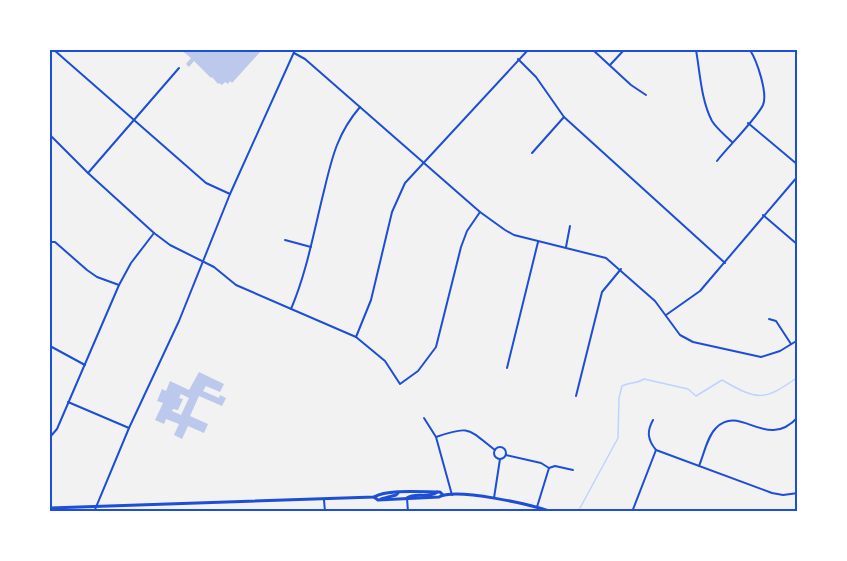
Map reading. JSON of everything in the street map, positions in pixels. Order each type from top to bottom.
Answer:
[{"type":"main road","points":[[50,508],[324,500],[398,493],[437,492],[443,495]]},
{"type":"main road","points":[[406,498],[412,495],[433,495],[437,492]]},
{"type":"main road","points":[[380,500],[398,493]]},
{"type":"main road","points":[[374,497],[380,500],[443,495],[494,498],[552,512]]},
{"type":"street","points":[[54,50],[206,183],[230,194]]},
{"type":"street","points":[[356,337],[371,300],[397,197],[405,183],[528,50]]},
{"type":"street","points":[[592,50],[631,85],[646,95]]},
{"type":"street","points":[[610,65],[624,50]]},
{"type":"street","points":[[696,50],[705,101],[711,117],[718,129],[733,142]]},
{"type":"street","points":[[717,161],[764,101],[759,69],[750,50]]},
{"type":"street","points":[[94,512],[204,261],[230,194],[295,51],[361,106],[480,212],[505,230],[538,242],[606,258],[655,301],[676,331],[685,338],[748,355],[771,355],[798,339]]},
{"type":"street","points":[[518,59],[537,78],[564,117],[725,263]]},
{"type":"street","points":[[88,173],[179,68]]},
{"type":"street","points":[[291,309],[300,288],[336,143],[349,120],[361,106]]},
{"type":"street","points":[[532,153],[564,117]]},
{"type":"street","points":[[748,123],[798,165]]},
{"type":"street","points":[[50,135],[88,173],[170,245],[204,261],[236,285],[356,337],[385,361],[400,384],[418,371],[436,347],[461,247],[467,231],[480,212]]},
{"type":"street","points":[[666,315],[699,291],[798,176]]},
{"type":"street","points":[[763,215],[798,245]]},
{"type":"street","points":[[566,247],[570,226]]},
{"type":"street","points":[[50,437],[57,429],[119,285],[131,263],[154,233]]},
{"type":"street","points":[[285,240],[311,247]]},
{"type":"street","points":[[50,242],[55,242],[97,277],[119,285]]},
{"type":"street","points":[[507,368],[538,242]]},
{"type":"street","points":[[576,396],[602,292],[621,270]]},
{"type":"street","points":[[769,319],[776,321],[791,344]]},
{"type":"street","points":[[50,346],[85,365]]},
{"type":"street","points":[[68,402],[129,428]]},
{"type":"street","points":[[699,466],[713,432],[724,422],[736,420],[772,431],[786,428],[798,417]]},
{"type":"street","points":[[424,418],[436,437],[452,495]]},
{"type":"street","points":[[653,420],[648,433],[656,450],[772,493],[783,495],[798,493]]},
{"type":"street","points":[[436,437],[459,429],[469,431],[495,450]]},
{"type":"street","points":[[495,450],[502,448],[506,451],[506,455]]},
{"type":"street","points":[[495,450],[495,456],[500,459]]},
{"type":"street","points":[[632,512],[656,450]]},
{"type":"street","points":[[494,498],[500,459],[506,455],[541,463],[549,468]]},
{"type":"street","points":[[549,468],[555,466],[573,470]]},
{"type":"street","points":[[537,507],[549,468]]},
{"type":"street","points":[[406,498],[408,512]]},
{"type":"street","points":[[324,500],[325,512]]},
{"type":"building","points":[[181,50],[261,51],[232,83],[225,82],[222,85],[211,78],[194,61],[189,67],[186,64],[191,58]]},
{"type":"building","points":[[199,372],[224,384],[220,392],[206,386],[203,391],[219,398],[220,395],[226,398],[222,406],[199,396],[190,416],[208,424],[204,433],[188,426],[182,439],[174,435],[179,424],[166,419],[164,424],[155,420],[163,403],[157,401],[162,389],[166,391],[170,381],[189,390]],"holes":[[[181,394],[189,398],[181,415],[172,411],[173,409],[178,410],[183,399],[179,398]]]},
{"type":"waterway","points":[[580,508],[618,438],[619,398],[622,386],[644,379],[688,389],[696,396],[722,380],[744,392],[761,395],[777,391],[798,377]]}]
